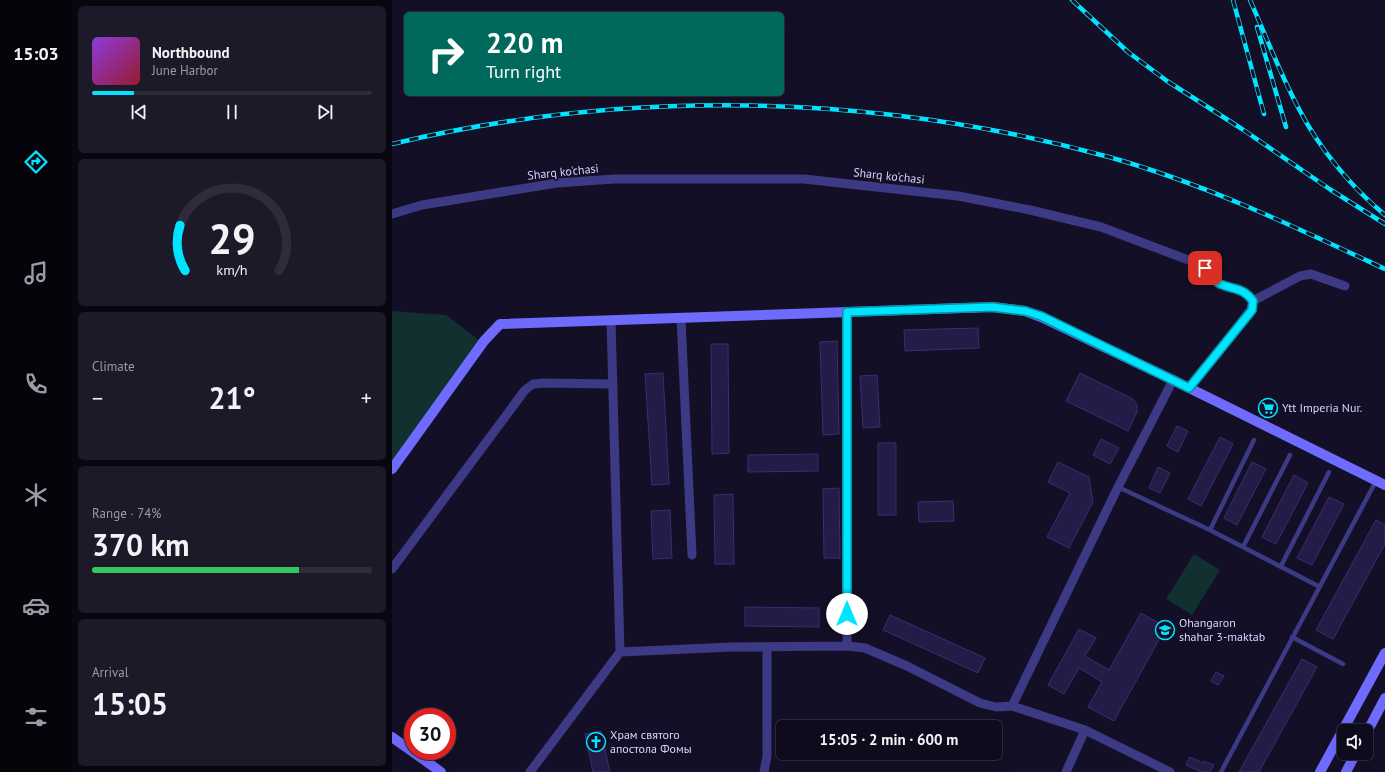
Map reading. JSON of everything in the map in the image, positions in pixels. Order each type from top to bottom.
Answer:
[{"type":"main road","points":[[392,469],[484,341],[500,324],[992,307],[1025,311],[1041,316],[1381,483]]},
{"type":"main road","points":[[1320,772],[1385,653]]},
{"type":"main road","points":[[1371,724],[1385,698]]},
{"type":"main road","points":[[392,737],[440,772]]},
{"type":"main road","points":[[1346,772],[1352,760]]},
{"type":"street","name":"Sharq ko'chasi","points":[[392,214],[422,205],[557,183],[614,179],[804,179],[958,196],[1101,227],[1200,264],[1220,284],[1242,290],[1248,294],[1253,301]]},
{"type":"street","points":[[1189,388],[1252,310],[1253,301],[1300,276],[1311,274],[1345,286]]},
{"type":"street","points":[[847,312],[847,646]]},
{"type":"street","points":[[681,318],[692,555]]},
{"type":"street","points":[[530,772],[620,652],[611,320]]},
{"type":"street","points":[[1012,706],[1118,487],[1173,380]]},
{"type":"street","points":[[392,569],[525,390],[533,384],[544,383],[613,384]]},
{"type":"street","points":[[620,652],[767,647],[847,646],[865,648],[907,666],[980,703],[996,707],[1012,706],[1085,730],[1170,772]]},
{"type":"street","points":[[764,772],[767,756],[767,647]]},
{"type":"street","points":[[1066,772],[1085,730]]},
{"type":"lane","points":[[1210,530],[1254,440]]},
{"type":"lane","points":[[1243,547],[1290,455]]},
{"type":"lane","points":[[1281,566],[1329,472]]},
{"type":"lane","points":[[1221,772],[1320,587],[1381,483]]},
{"type":"lane","points":[[1118,487],[1210,530],[1320,587]]},
{"type":"lane","points":[[1292,638],[1343,664]]},
{"type":"green space","points":[[392,311],[446,315],[479,340],[392,461]]},
{"type":"green space","points":[[1194,554],[1220,570],[1192,615],[1166,599]]},
{"type":"building","points":[[978,328],[979,348],[905,351],[904,330]]},
{"type":"building","points":[[837,341],[839,434],[823,435],[820,342]]},
{"type":"building","points":[[711,344],[728,344],[729,453],[712,454]]},
{"type":"building","points":[[663,373],[669,484],[652,485],[645,374]]},
{"type":"building","points":[[1080,373],[1133,399],[1137,405],[1137,412],[1128,431],[1066,401]]},
{"type":"building","points":[[877,375],[880,427],[863,428],[860,376]]},
{"type":"building","points":[[1177,426],[1188,431],[1178,452],[1167,446]]},
{"type":"building","points":[[1220,437],[1233,444],[1201,506],[1188,499]]},
{"type":"building","points":[[1101,439],[1119,448],[1110,464],[1093,455]]},
{"type":"building","points":[[878,443],[896,443],[896,515],[878,515]]},
{"type":"building","points":[[818,454],[818,471],[748,472],[748,455]]},
{"type":"building","points":[[1058,462],[1089,477],[1093,502],[1069,548],[1047,537],[1070,493],[1048,482]]},
{"type":"building","points":[[1252,462],[1266,469],[1237,525],[1224,518]]},
{"type":"building","points":[[1158,467],[1170,473],[1160,493],[1149,488]]},
{"type":"building","points":[[1294,475],[1308,483],[1276,544],[1262,537]]},
{"type":"building","points":[[839,488],[840,558],[824,558],[823,489]]},
{"type":"building","points":[[733,494],[734,564],[715,564],[714,495]]},
{"type":"building","points":[[1329,497],[1344,504],[1312,565],[1297,558]]},
{"type":"building","points":[[953,501],[954,521],[919,522],[918,502]]},
{"type":"building","points":[[670,510],[672,558],[653,559],[651,511]]},
{"type":"building","points":[[1376,520],[1385,525],[1385,544],[1333,639],[1316,630]]},
{"type":"building","points":[[745,607],[819,608],[819,627],[745,626]]},
{"type":"building","points":[[1141,613],[1166,627],[1114,721],[1088,707],[1102,682],[1079,668],[1064,694],[1048,685],[1079,629],[1096,638],[1085,656],[1109,670]]},
{"type":"building","points":[[890,615],[985,658],[978,673],[883,630]]},
{"type":"building","points":[[1302,659],[1317,667],[1259,772],[1239,772]]},
{"type":"building","points":[[1216,672],[1224,676],[1218,685],[1211,681]]},
{"type":"building","points":[[601,731],[610,772],[593,772],[585,734]]},
{"type":"building","points":[[1190,757],[1203,763],[1204,761],[1214,765],[1210,772],[1201,772],[1186,765]]},
{"type":"railway","points":[[1072,0],[1128,52],[1167,81],[1385,224]]},
{"type":"railway","points":[[1233,0],[1264,114]]},
{"type":"railway","points":[[1250,0],[1273,55],[1307,124],[1326,152],[1348,179],[1385,215]]},
{"type":"railway","points":[[1257,27],[1286,127]]},
{"type":"railway","points":[[392,144],[481,126],[570,113],[661,107],[751,106],[842,110],[932,120],[1021,136],[1109,157],[1145,168],[1249,207],[1385,269]]},
{"type":"place","name":"Ytt Imperia Nur.","points":[[1268,408]]},
{"type":"place","name":"Ohangaron shahar 3-maktab","points":[[1165,630]]},
{"type":"place","name":"Храм святого апостола Фомы","points":[[596,742]]},
{"type":"route","points":[[847,614],[847,312],[992,307],[1025,311],[1041,316],[1189,388],[1252,310],[1253,301],[1248,294],[1242,290],[1220,284],[1205,268]]}]
